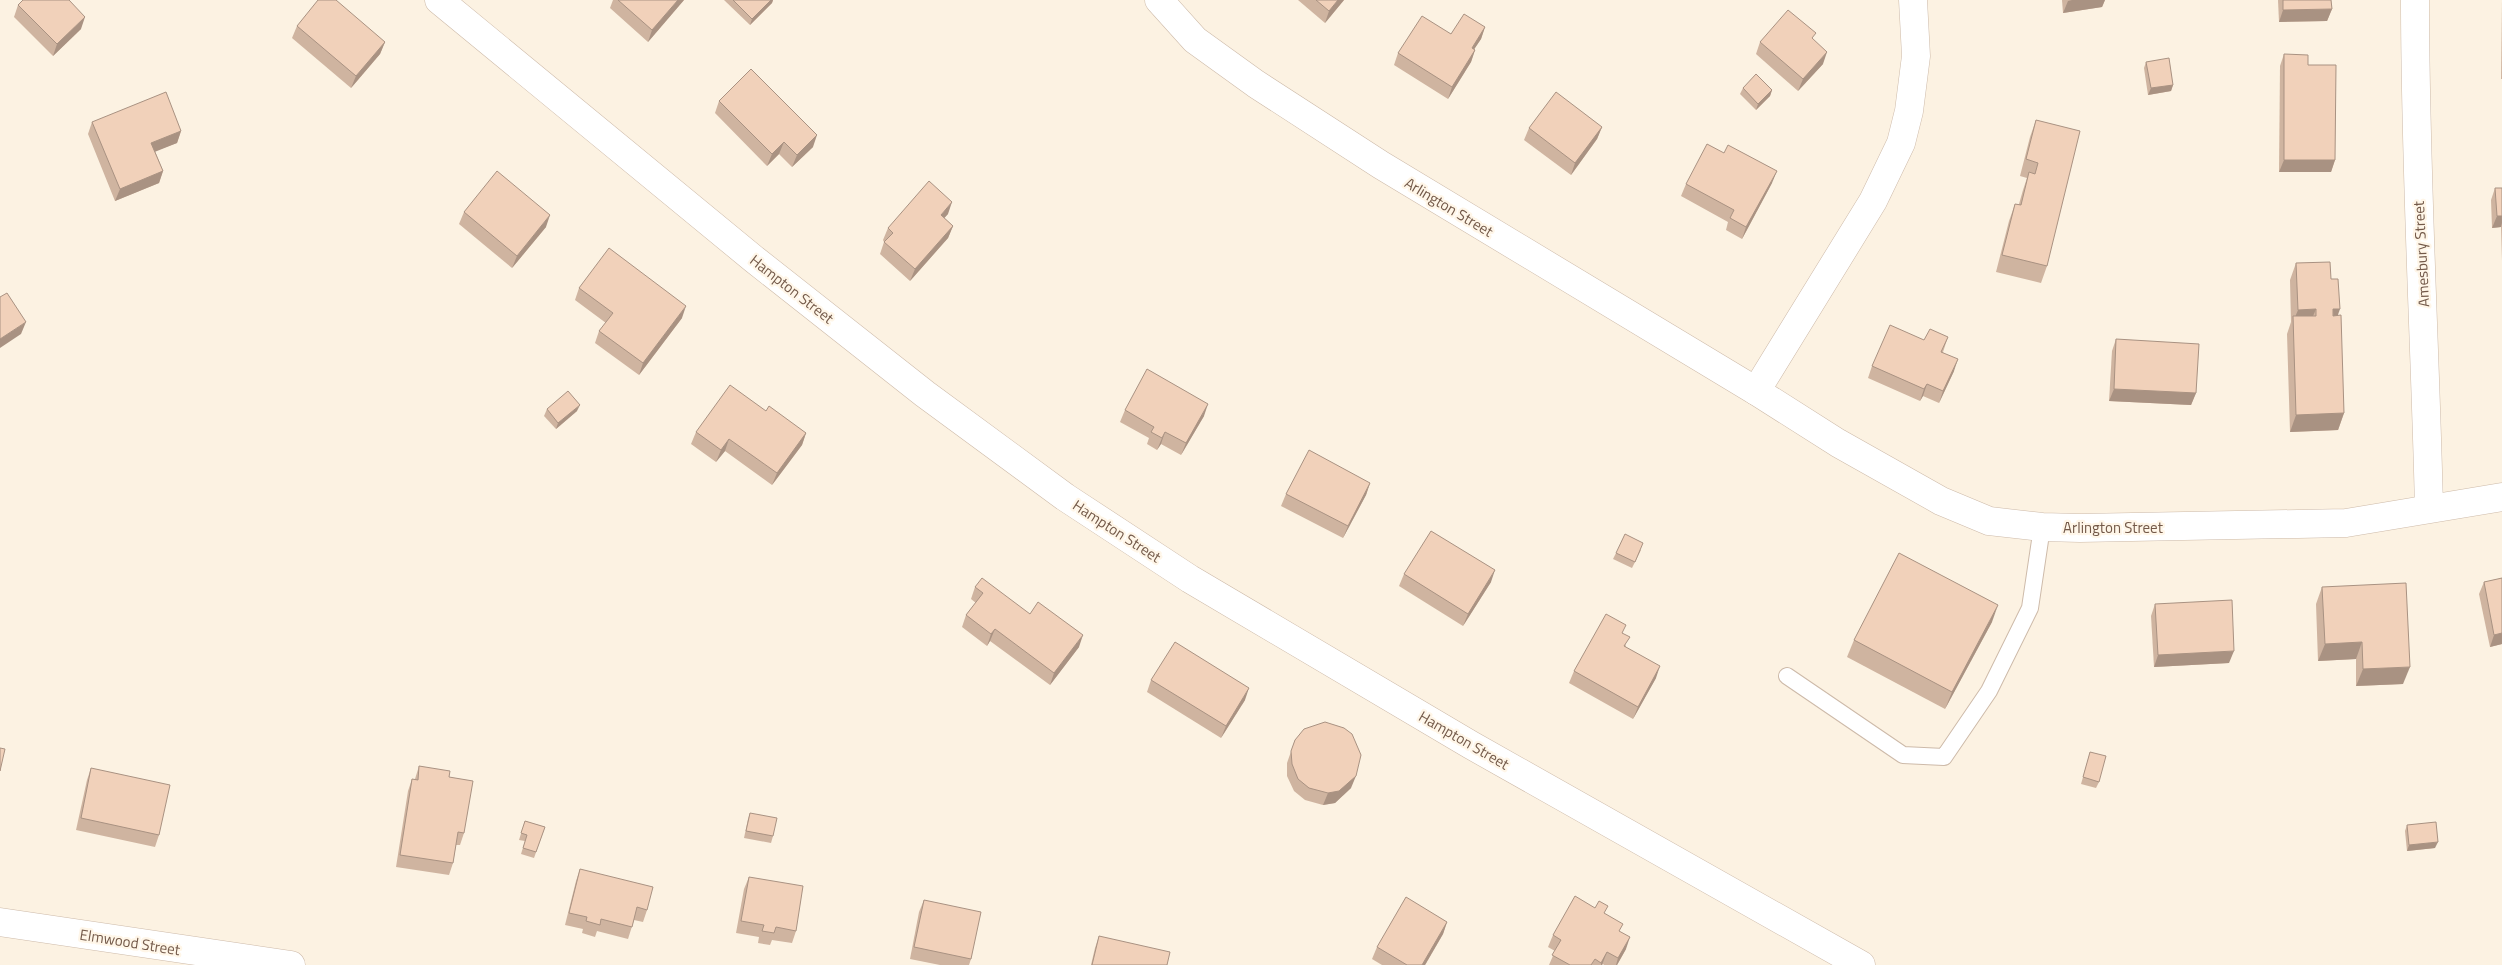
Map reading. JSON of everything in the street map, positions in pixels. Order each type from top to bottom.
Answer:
[{"type":"street","name":"Hampton Street","points":[[439,0],[755,260],[925,394],[1065,497],[1190,579],[1472,745],[1861,965]]},
{"type":"street","name":"Arlington Street","points":[[1160,0],[1195,40],[1256,84],[1381,165],[1756,391],[1838,443],[1941,501],[1990,520],[2042,527],[2346,523],[2502,497]]},
{"type":"street","points":[[1756,391],[1873,201],[1901,143],[1909,111],[1916,56],[1912,0]]},
{"type":"street","name":"Amesbury Street","points":[[2415,0],[2415,119],[2424,304],[2429,508]]},
{"type":"street","name":"Elmwood Street","points":[[0,922],[291,965]]},
{"type":"lane","points":[[1787,676],[1903,755],[1944,756],[1989,691],[2030,608],[2042,527]]},
{"type":"building","points":[[23,0],[69,0],[85,17],[57,44],[18,5]]},
{"type":"building","points":[[318,0],[336,0],[385,42],[356,76],[297,26]]},
{"type":"building","points":[[618,0],[678,0],[652,30]]},
{"type":"building","points":[[733,0],[771,0],[752,19]]},
{"type":"building","points":[[1316,0],[1338,0],[1329,11]]},
{"type":"building","points":[[2283,0],[2331,0],[2332,9],[2283,10]]},
{"type":"building","points":[[1788,10],[1816,33],[1812,38],[1827,52],[1803,79],[1760,42]]},
{"type":"building","points":[[1464,14],[1485,27],[1472,48],[1475,50],[1452,87],[1398,53],[1422,16],[1451,34]]},
{"type":"building","points":[[2284,54],[2308,55],[2308,65],[2336,65],[2335,160],[2284,160]]},
{"type":"building","points":[[2169,58],[2173,85],[2151,88],[2146,62]]},
{"type":"building","points":[[751,69],[817,135],[797,155],[784,142],[772,154],[719,101]]},
{"type":"building","points":[[1756,74],[1772,90],[1758,104],[1743,88]]},
{"type":"building","points":[[166,92],[181,131],[151,143],[163,171],[120,189],[92,122]]},
{"type":"building","points":[[1556,92],[1602,127],[1575,163],[1529,128]]},
{"type":"building","points":[[2036,120],[2080,131],[2047,266],[2002,255],[2015,204],[2021,205],[2029,172],[2035,174],[2038,163],[2026,159]]},
{"type":"building","points":[[1707,144],[1724,153],[1728,145],[1777,171],[1746,227],[1730,218],[1734,210],[1686,184]]},
{"type":"building","points":[[497,171],[550,215],[517,256],[464,212]]},
{"type":"building","points":[[929,181],[952,202],[941,215],[953,226],[915,269],[884,242],[893,233],[888,228]]},
{"type":"building","points":[[2495,188],[2502,188],[2502,216],[2497,216]]},
{"type":"building","points":[[609,248],[686,306],[643,363],[599,331],[613,313],[579,288]]},
{"type":"building","points":[[2330,262],[2331,279],[2338,279],[2340,309],[2333,309],[2333,316],[2341,315],[2344,413],[2296,415],[2293,316],[2316,316],[2316,309],[2298,310],[2296,263]]},
{"type":"building","points":[[7,293],[26,322],[0,339],[0,297]]},
{"type":"building","points":[[1890,325],[1924,340],[1930,329],[1948,337],[1941,352],[1958,359],[1943,391],[1927,384],[1924,389],[1872,366]]},
{"type":"building","points":[[2116,339],[2199,344],[2196,393],[2114,389]]},
{"type":"building","points":[[1147,369],[1208,404],[1186,443],[1165,432],[1162,438],[1151,432],[1154,427],[1125,410]]},
{"type":"building","points":[[730,385],[766,411],[769,406],[806,433],[777,473],[729,439],[721,450],[696,432]]},
{"type":"building","points":[[568,391],[580,405],[558,423],[547,409]]},
{"type":"building","points":[[1309,450],[1370,483],[1348,526],[1286,494]]},
{"type":"building","points":[[1431,531],[1495,570],[1468,614],[1404,574]]},
{"type":"building","points":[[1625,534],[1643,543],[1635,562],[1616,553]]},
{"type":"building","points":[[1899,553],[1998,605],[1952,692],[1854,640]]},
{"type":"building","points":[[982,578],[1030,614],[1038,602],[1083,635],[1054,673],[995,629],[991,634],[966,615],[983,593],[975,587]]},
{"type":"building","points":[[2502,578],[2502,633],[2494,635],[2484,582]]},
{"type":"building","points":[[2406,583],[2410,667],[2363,669],[2362,642],[2325,644],[2322,587]]},
{"type":"building","points":[[2232,600],[2234,651],[2158,655],[2155,604]]},
{"type":"building","points":[[1606,614],[1626,625],[1622,633],[1630,637],[1624,646],[1660,666],[1638,707],[1574,671]]},
{"type":"building","points":[[1175,642],[1249,688],[1226,726],[1151,680]]},
{"type":"building","points":[[1325,722],[1344,728],[1352,734],[1361,755],[1356,776],[1339,791],[1328,793],[1309,788],[1298,779],[1292,764],[1291,751],[1295,740],[1304,729]]},
{"type":"building","points":[[0,748],[5,749],[0,771]]},
{"type":"building","points":[[2090,752],[2106,756],[2099,782],[2083,777]]},
{"type":"building","points":[[419,766],[450,771],[449,777],[473,781],[464,833],[458,832],[453,863],[400,855],[412,779],[418,780]]},
{"type":"building","points":[[91,768],[170,785],[159,835],[81,818]]},
{"type":"building","points":[[750,813],[777,818],[773,836],[746,831]]},
{"type":"building","points":[[525,821],[545,827],[536,852],[523,848],[527,835],[521,833]]},
{"type":"building","points":[[2436,822],[2438,842],[2409,845],[2407,825]]},
{"type":"building","points":[[580,869],[653,887],[647,910],[637,907],[632,927],[601,919],[600,925],[586,921],[587,917],[569,913]]},
{"type":"building","points":[[749,877],[803,886],[796,931],[776,927],[774,933],[762,931],[764,925],[741,921]]},
{"type":"building","points":[[1575,896],[1595,908],[1599,901],[1608,906],[1604,913],[1623,924],[1619,931],[1630,937],[1618,958],[1607,952],[1601,963],[1595,959],[1591,965],[1570,965],[1552,955],[1561,940],[1553,935]]},
{"type":"building","points":[[1406,897],[1447,922],[1422,965],[1407,965],[1377,947]]},
{"type":"building","points":[[924,900],[981,912],[971,959],[914,947]]},
{"type":"building","points":[[1099,936],[1170,952],[1167,965],[1092,965]]}]
